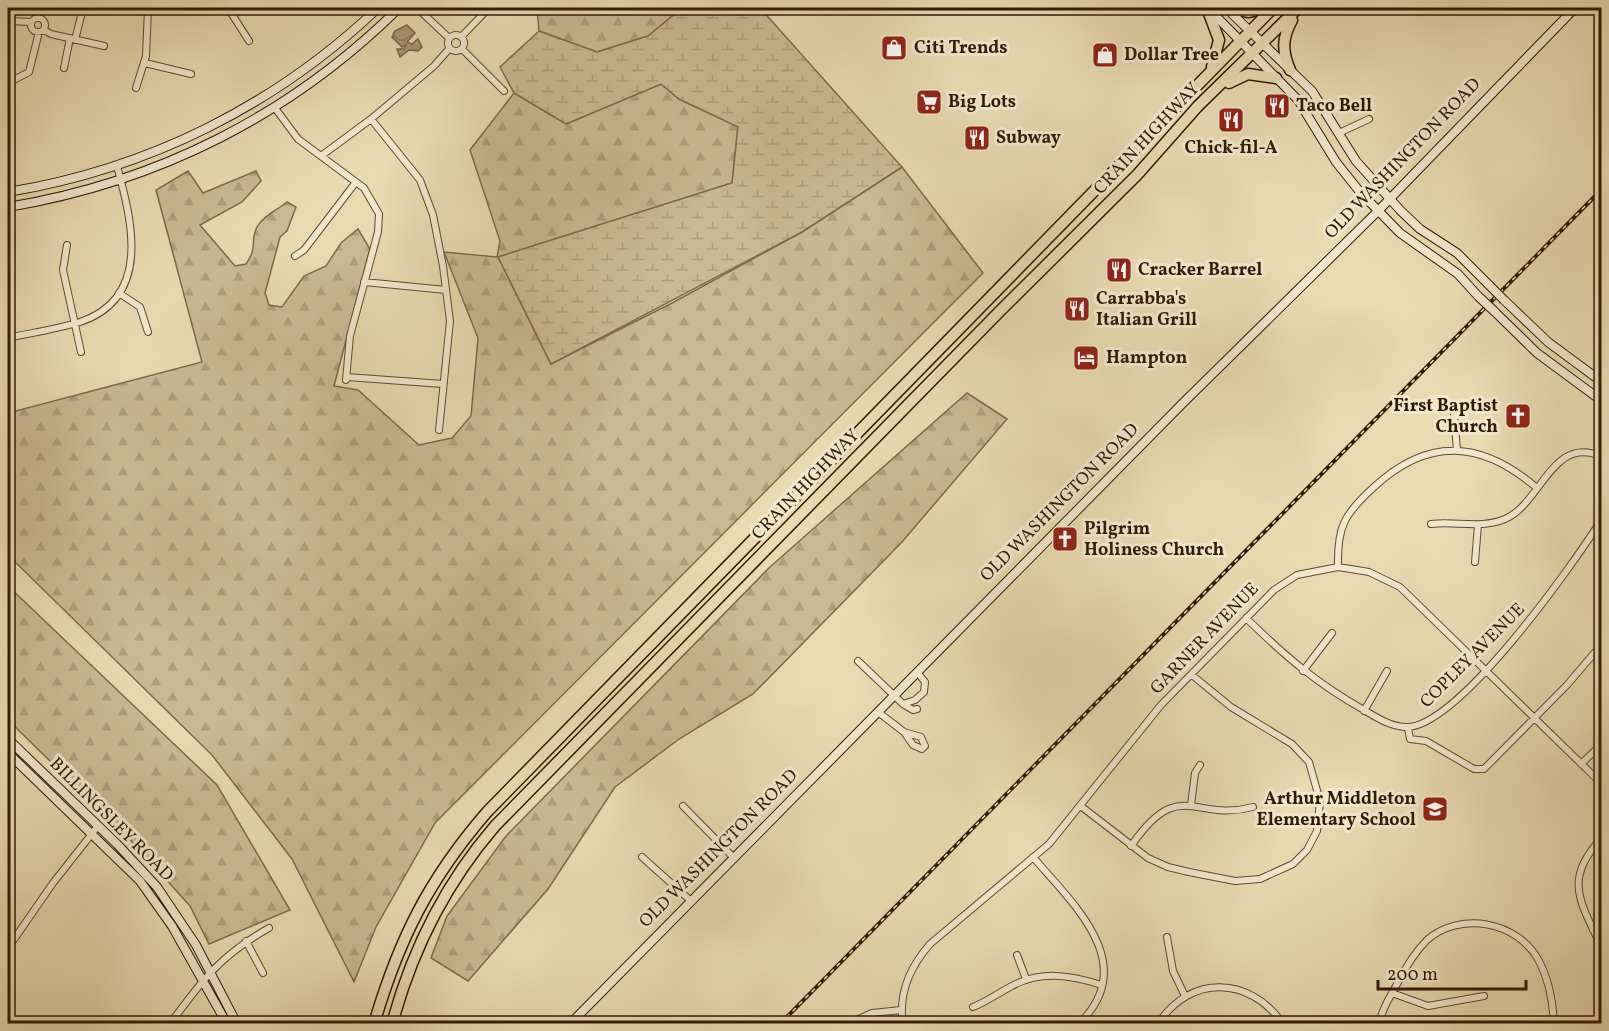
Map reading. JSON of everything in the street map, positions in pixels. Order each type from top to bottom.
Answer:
[{"type":"highway","points":[[1208,8],[1219,40],[1209,72]]},
{"type":"highway","points":[[1227,8],[1248,12],[1266,8]]},
{"type":"highway","name":"CRAIN HIGHWAY","points":[[374,1023],[407,932],[450,855],[498,800],[1273,8]]},
{"type":"highway","points":[[1290,70],[1283,44],[1297,9]]},
{"type":"highway","name":"CRAIN HIGHWAY","points":[[392,1023],[419,946],[435,912],[467,860],[495,826],[1137,175],[1208,97],[1297,9]]},
{"type":"highway","points":[[1208,97],[1248,74],[1275,78]]},
{"type":"highway","points":[[874,416],[885,429]]},
{"type":"highway","points":[[719,574],[729,588]]},
{"type":"main road","points":[[275,108],[273,103],[277,93],[378,8]]},
{"type":"main road","points":[[8,207],[62,197],[121,180],[206,146],[275,108],[347,56],[399,8]]},
{"type":"main road","points":[[1208,8],[1275,78],[1290,90],[1307,111],[1336,162],[1378,211],[1418,248],[1458,274],[1537,353],[1602,401]]},
{"type":"main road","points":[[1227,8],[1312,92],[1356,161],[1388,198],[1420,229],[1464,259],[1548,342],[1602,382]]},
{"type":"main road","name":"OLD WASHINGTON ROAD","points":[[570,1023],[1184,402],[1378,211],[1388,198],[1575,8]]},
{"type":"main road","points":[[8,192],[62,181],[117,166],[209,128],[298,74]]},
{"type":"main road","name":"BILLINGSLEY ROAD","points":[[8,739],[95,830],[159,904],[237,1023]]},
{"type":"main road","name":"BILLINGSLEY ROAD","points":[[8,753],[95,830]]},
{"type":"main road","name":"BILLINGSLEY ROAD","points":[[206,975],[227,1023]]},
{"type":"street","points":[[64,68],[83,8]]},
{"type":"street","points":[[136,88],[145,63],[148,8]]},
{"type":"street","points":[[228,8],[249,41]]},
{"type":"street","points":[[417,8],[449,38]]},
{"type":"street","points":[[461,37],[489,8]]},
{"type":"street","points":[[8,83],[29,72],[41,31],[45,22],[37,14],[31,22],[32,29],[41,31],[73,39],[104,46]]},
{"type":"street","points":[[8,21],[31,22]]},
{"type":"street","points":[[449,38],[456,35],[464,42],[462,49],[457,52],[449,49]]},
{"type":"street","points":[[449,38],[447,42],[449,49]]},
{"type":"street","points":[[321,156],[434,66],[449,49]]},
{"type":"street","points":[[462,49],[504,91]]},
{"type":"street","points":[[145,63],[191,74]]},
{"type":"street","points":[[275,108],[298,139],[356,182],[371,197],[380,220],[348,344],[346,379],[443,384]]},
{"type":"street","points":[[1338,133],[1369,118]]},
{"type":"street","points":[[370,119],[420,180],[433,215],[450,321],[440,430]]},
{"type":"street","points":[[8,338],[75,322],[97,313],[119,293],[128,275],[132,254],[117,166]]},
{"type":"street","points":[[295,255],[303,250],[356,182]]},
{"type":"street","points":[[67,244],[63,270],[81,352]]},
{"type":"street","points":[[364,282],[446,290]]},
{"type":"street","points":[[119,293],[140,307],[148,332]]},
{"type":"street","points":[[1454,414],[1457,450]]},
{"type":"street","points":[[1338,567],[1338,541],[1343,520],[1390,472],[1424,454],[1457,450],[1495,459],[1514,469],[1537,488]]},
{"type":"street","points":[[1431,524],[1478,525],[1510,517],[1523,506],[1553,467],[1567,456],[1584,451],[1602,457]]},
{"type":"street","name":"COPLEY AVENUE","points":[[1246,618],[1303,671],[1326,689],[1389,724],[1408,728],[1424,725],[1437,717],[1485,670],[1543,607],[1602,519]]},
{"type":"street","points":[[1475,562],[1478,525]]},
{"type":"street","name":"GARNER AVENUE","points":[[903,1023],[901,1011],[910,971],[930,944],[1049,844],[1082,807],[1142,728],[1263,599],[1288,580],[1308,572],[1338,567],[1369,572],[1400,587],[1602,784]]},
{"type":"street","points":[[1303,671],[1332,633]]},
{"type":"street","points":[[1408,728],[1410,739],[1426,741],[1479,770],[1488,766],[1535,718],[1602,644]]},
{"type":"street","points":[[858,661],[903,704],[913,711],[917,709]]},
{"type":"street","points":[[1364,711],[1388,671]]},
{"type":"street","points":[[903,704],[915,700],[924,692],[925,682],[917,672]]},
{"type":"street","points":[[1082,807],[1131,846],[1168,867],[1247,881],[1270,876],[1293,864],[1307,850],[1317,831],[1320,793],[1314,772],[1292,744],[1230,707],[1192,675]]},
{"type":"street","points":[[878,712],[904,732]]},
{"type":"street","points":[[1581,764],[1602,744]]},
{"type":"street","points":[[1191,805],[1195,773],[1200,765]]},
{"type":"street","points":[[1131,846],[1158,815],[1171,808],[1191,805],[1234,810],[1253,807]]},
{"type":"street","points":[[683,806],[734,858]]},
{"type":"street","points":[[8,948],[53,883],[95,830]]},
{"type":"street","points":[[1602,838],[1584,859],[1577,883],[1581,904],[1602,948]]},
{"type":"street","points":[[642,857],[691,901]]},
{"type":"street","points":[[1033,857],[1095,933],[1104,962],[1102,985],[1093,1006],[1078,1023]]},
{"type":"street","points":[[1378,1023],[1392,993],[1418,950],[1435,934],[1458,924],[1493,926],[1524,942],[1539,961],[1549,988],[1554,1023]]},
{"type":"street","points":[[1593,930],[1602,926]]},
{"type":"street","points":[[170,1023],[206,975],[246,941],[269,928]]},
{"type":"street","points":[[1167,937],[1173,971],[1185,996]]},
{"type":"street","points":[[246,941],[263,973]]},
{"type":"street","points":[[1017,955],[1026,979]]},
{"type":"street","points":[[973,1007],[1026,979],[1060,975],[1102,985]]},
{"type":"street","points":[[1158,1023],[1172,1005],[1185,996],[1218,987],[1243,991],[1270,1006],[1283,1023]]},
{"type":"street","points":[[1392,993],[1428,1006],[1484,996]]},
{"type":"street","points":[[848,1023],[872,1013],[901,1011]]},
{"type":"green space","points":[[537,8],[682,8],[648,36],[597,52],[539,31]]},
{"type":"green space","points":[[682,8],[760,8],[902,167],[802,232],[551,364],[498,257],[732,183],[738,127],[679,99],[661,84],[566,124],[514,93],[500,67],[539,31],[597,52],[648,36]]},
{"type":"green space","points":[[661,84],[679,99],[738,126],[732,183],[498,257],[551,364],[674,302],[802,232],[902,167],[983,273],[435,823],[376,927],[354,982],[292,859],[212,755],[8,555],[8,413],[202,362],[156,190],[188,171],[203,193],[256,171],[261,181],[242,202],[200,225],[235,266],[246,264],[252,253],[255,232],[266,216],[287,202],[296,207],[287,231],[280,237],[265,293],[269,305],[282,307],[304,276],[326,266],[341,243],[358,229],[370,249],[334,386],[358,390],[419,445],[452,438],[471,416],[478,338],[444,252],[497,257],[500,241],[470,150],[514,93],[566,124]]},
{"type":"green space","points":[[967,393],[1007,419],[902,542],[753,694],[679,739],[615,787],[548,889],[468,981],[431,958],[447,916],[506,836],[770,567]]},
{"type":"green space","points":[[8,586],[217,785],[290,910],[209,944],[190,906],[126,835],[8,720]]},
{"type":"water","points":[[407,25],[415,33],[407,42],[412,44],[418,39],[422,47],[418,51],[409,50],[400,57],[397,49],[404,49],[406,45],[402,47],[392,37],[395,31]]},
{"type":"railway","points":[[780,1024],[1602,189]]},
{"type":"place","name":"Citi Trends","points":[[894,48]]},
{"type":"place","name":"Dollar Tree","points":[[1105,55]]},
{"type":"place","name":"Big Lots","points":[[929,102]]},
{"type":"place","name":"Taco Bell","points":[[1277,106]]},
{"type":"place","name":"Chick-fil-A","points":[[1231,120]]},
{"type":"place","name":"Subway","points":[[977,138]]},
{"type":"place","name":"Cracker Barrel","points":[[1119,270]]},
{"type":"place","name":"Carrabba's Italian Grill","points":[[1077,309]]},
{"type":"place","name":"Hampton","points":[[1086,358]]},
{"type":"place","name":"First Baptist Church","points":[[1518,416]]},
{"type":"place","name":"Pilgrim Holiness Church","points":[[1065,539]]},
{"type":"place","name":"Arthur Middleton Elementary School","points":[[1435,809]]}]
